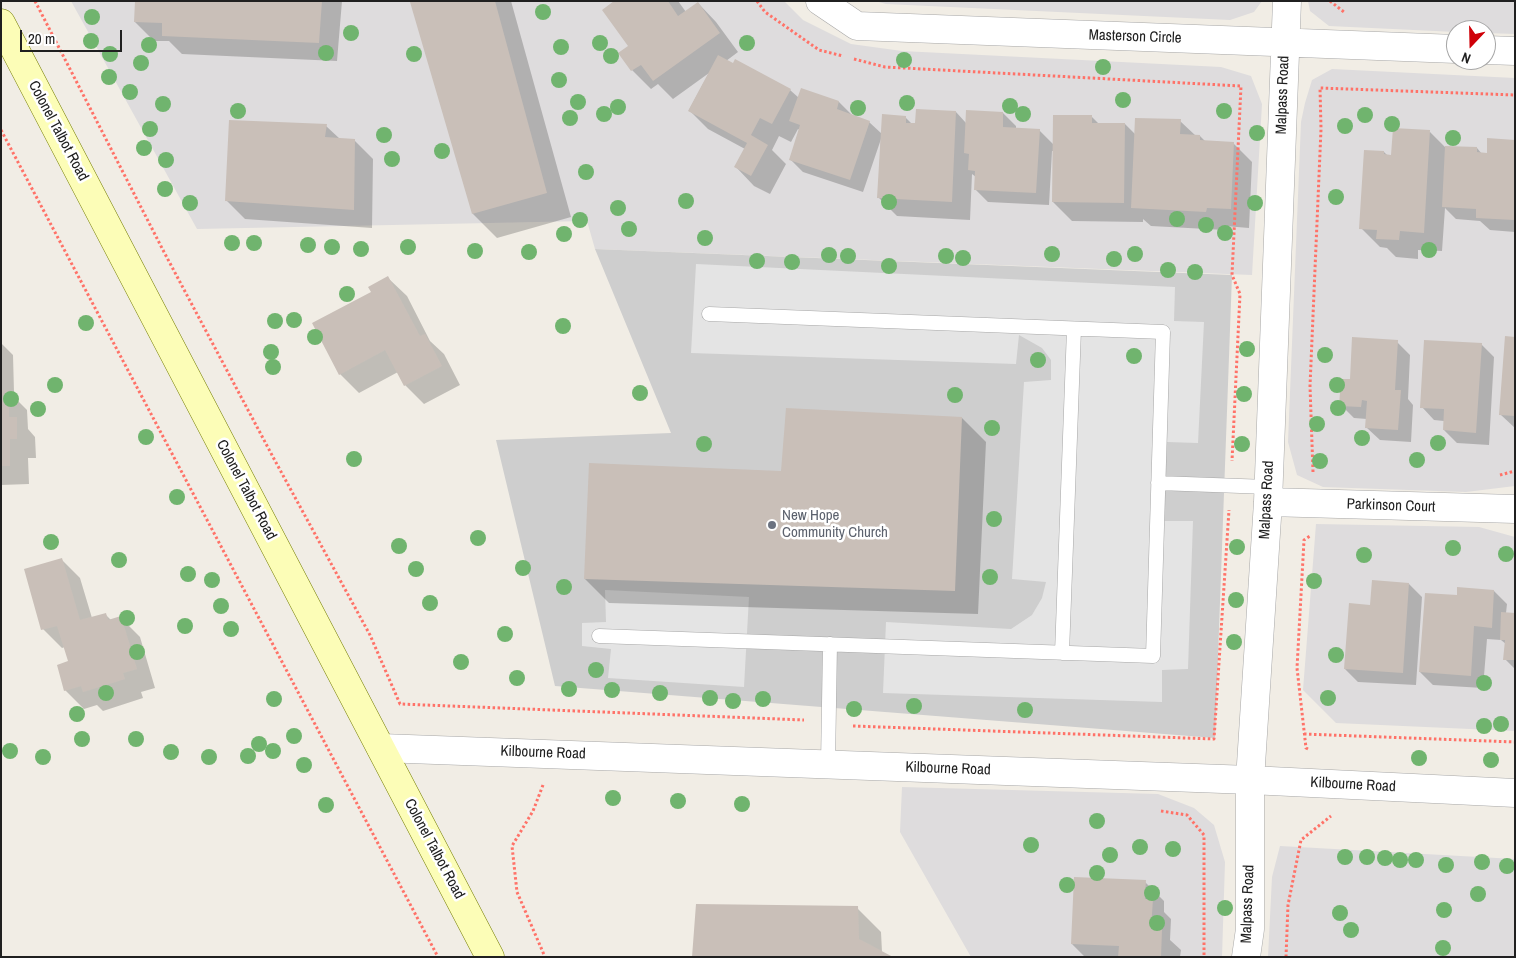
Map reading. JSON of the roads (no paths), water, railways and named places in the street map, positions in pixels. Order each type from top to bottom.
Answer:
[{"type":"main road","name":"Colonel Talbot Road","points":[[1,23],[490,957]]},
{"type":"street","name":"Masterson Circle","points":[[820,1],[857,26],[1446,49]]},
{"type":"street","name":"Malpass Road","points":[[1246,957],[1250,929],[1250,780],[1268,494],[1287,1]]},
{"type":"street","points":[[1496,50],[1515,51]]},
{"type":"street","name":"Parkinson Court","points":[[1268,494],[1515,509]]},
{"type":"street","name":"Kilbourne Road","points":[[381,748],[1250,780],[1515,793]]},
{"type":"lane","points":[[600,636],[1153,656],[1163,332],[708,314]]},
{"type":"lane","points":[[1062,653],[1074,329]]},
{"type":"lane","points":[[1158,483],[1231,485],[1268,494]]},
{"type":"lane","points":[[828,764],[830,644]]},
{"type":"place","name":"New Hope Community Church","points":[[772,525]]}]
